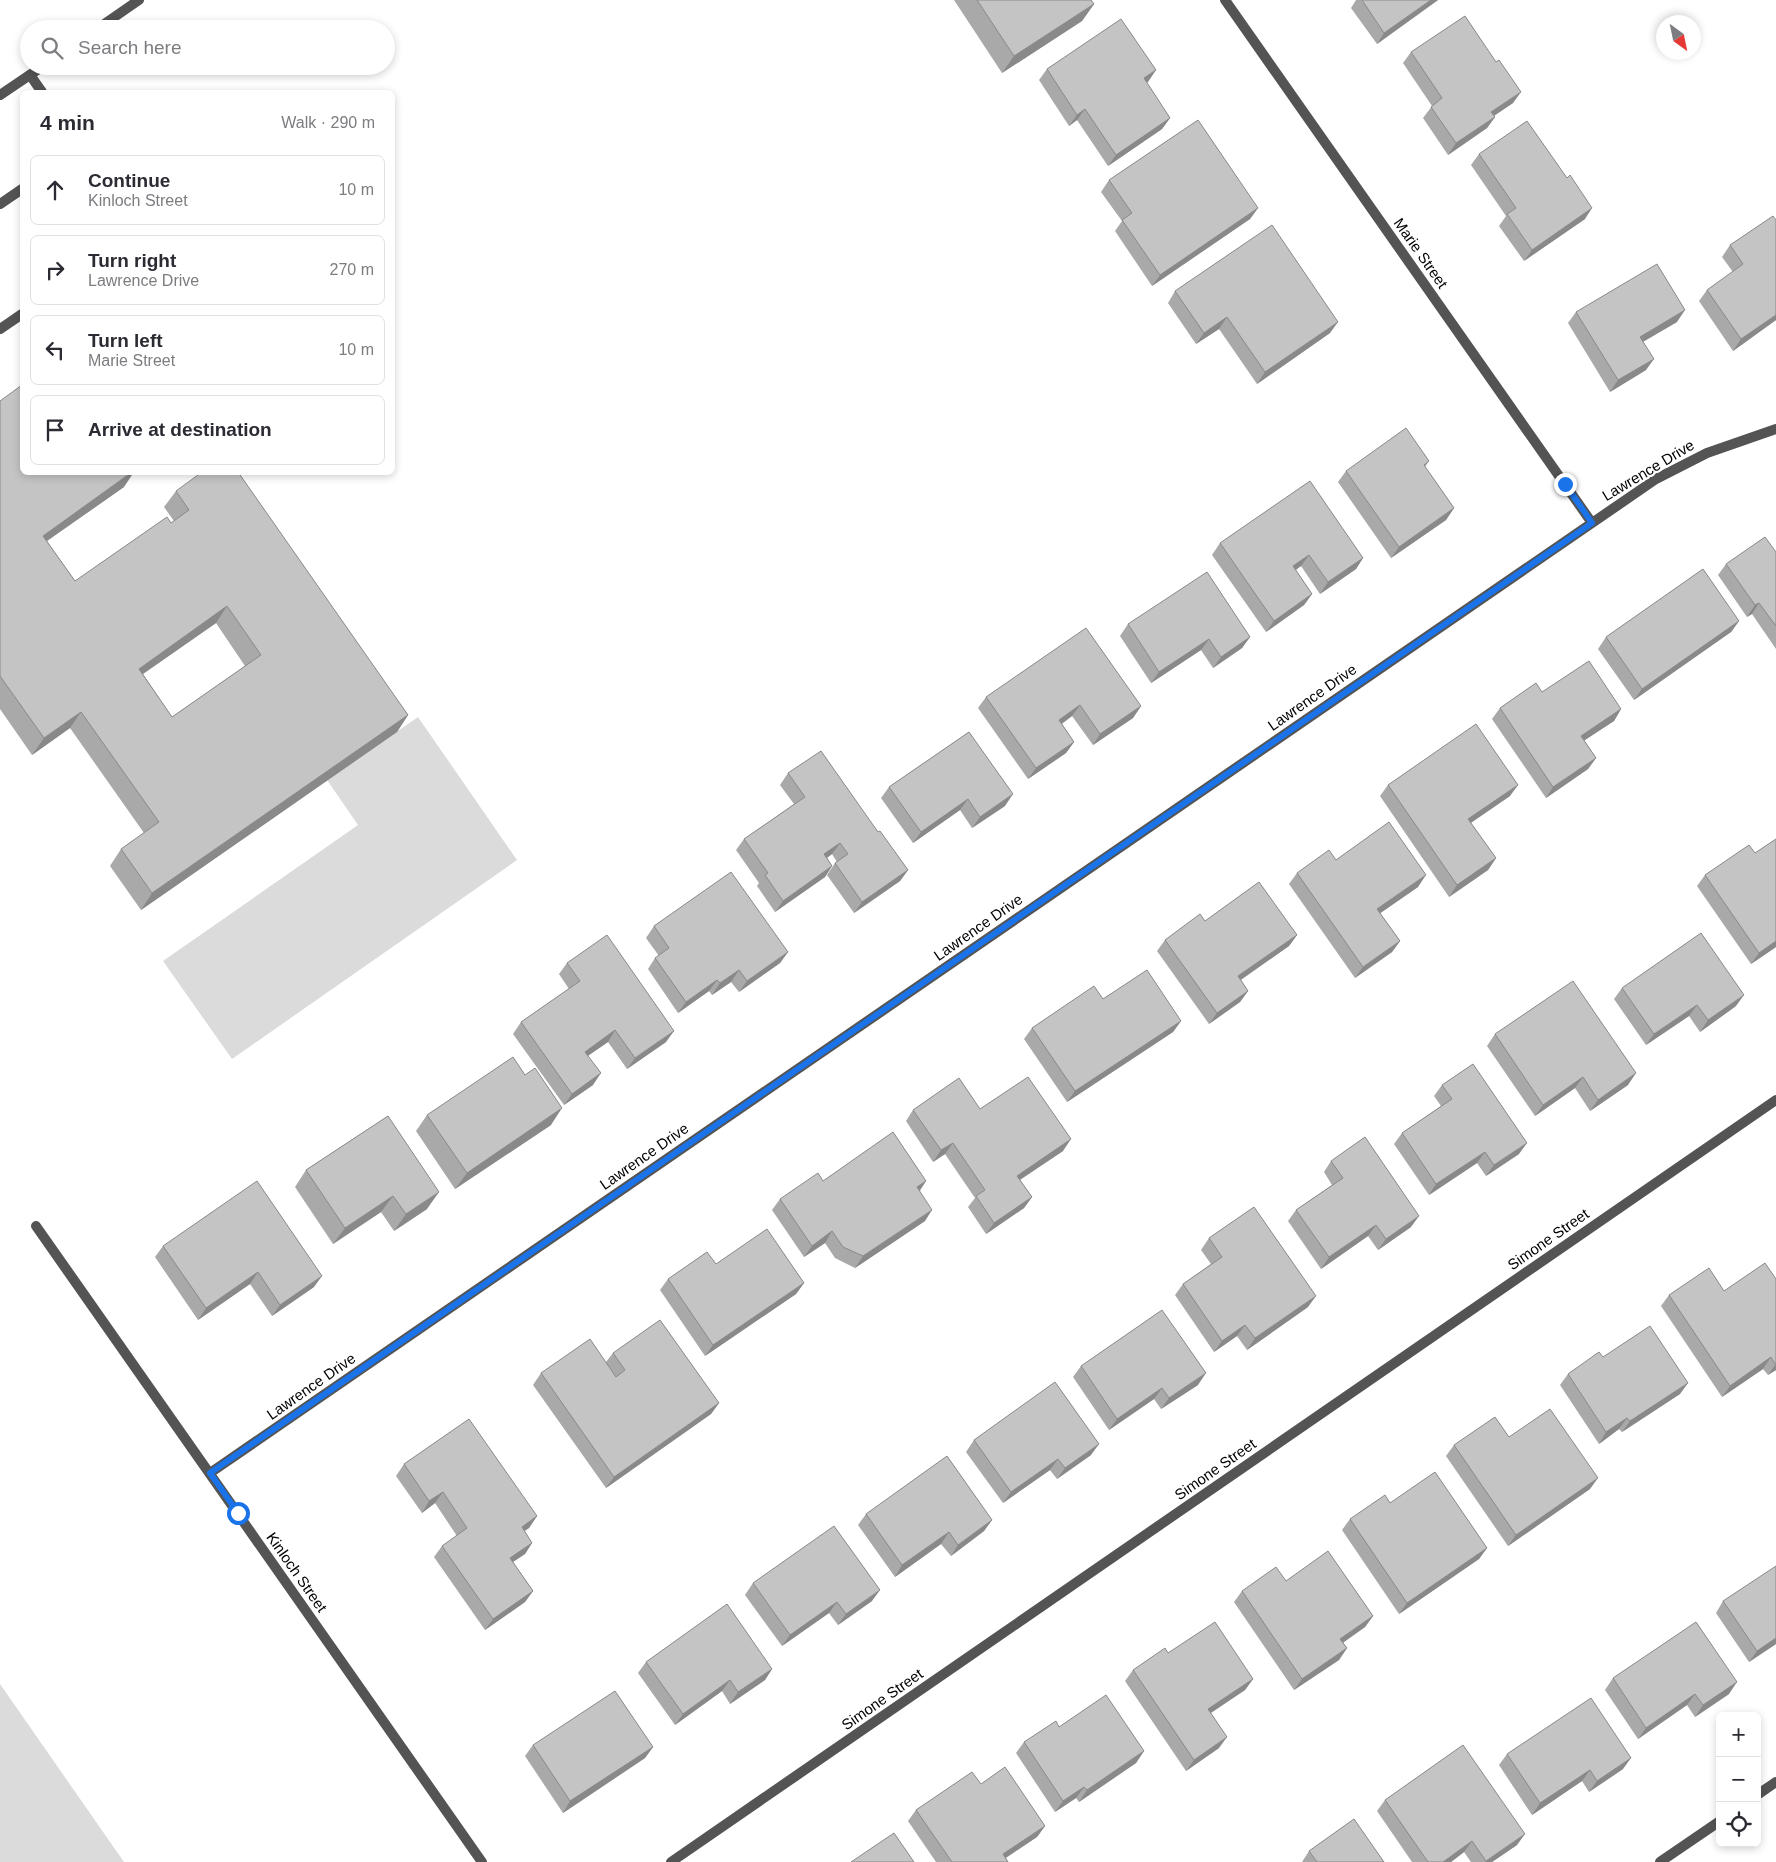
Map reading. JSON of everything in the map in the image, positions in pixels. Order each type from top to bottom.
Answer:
[{"type":"street","points":[[110,20],[139,0]]},
{"type":"street","name":"Marie Street","points":[[1225,0],[1592,523]]},
{"type":"street","points":[[0,96],[30,75],[41,90]]},
{"type":"street","points":[[0,204],[20,189]]},
{"type":"street","points":[[0,329],[20,315]]},
{"type":"street","name":"Lawrence Drive","points":[[210,1473],[1656,479],[1707,452],[1776,429]]},
{"type":"street","name":"Simone Street","points":[[671,1862],[1776,1100]]},
{"type":"street","name":"Kinloch Street","points":[[36,1226],[482,1862]]},
{"type":"street","points":[[1761,1792],[1776,1782]]},
{"type":"street","points":[[1660,1862],[1716,1824]]},
{"type":"shaded area","points":[[418,717],[517,860],[232,1059],[163,961],[358,825],[327,780]]},
{"type":"shaded area","points":[[0,1684],[124,1862],[0,1862]]},
{"type":"building","points":[[977,0],[1091,0],[1094,4],[1014,56]]},
{"type":"building","points":[[1362,0],[1431,0],[1384,33]]},
{"type":"building","points":[[1465,16],[1496,62],[1499,60],[1521,92],[1491,112],[1495,117],[1456,143],[1431,107],[1442,98],[1411,52]]},
{"type":"building","points":[[1121,19],[1156,70],[1144,78],[1170,118],[1116,155],[1085,109],[1077,115],[1047,69]]},
{"type":"building","points":[[1198,120],[1258,208],[1160,275],[1122,220],[1132,213],[1109,180]]},
{"type":"building","points":[[1527,121],[1567,178],[1570,175],[1592,208],[1532,250],[1507,214],[1516,208],[1479,154]]},
{"type":"building","points":[[1773,216],[1776,220],[1776,315],[1741,339],[1707,290],[1743,264],[1730,245]]},
{"type":"building","points":[[1272,225],[1338,322],[1265,372],[1227,317],[1204,333],[1175,291]]},
{"type":"building","points":[[1657,264],[1685,310],[1640,337],[1654,359],[1618,380],[1576,312]]},
{"type":"building","points":[[20,386],[20,475],[128,475],[43,536],[75,581],[167,517],[171,523],[189,510],[176,491],[198,475],[240,475],[408,715],[152,893],[121,849],[159,822],[81,712],[44,738],[0,676],[0,401]],"holes":[[[227,606],[261,655],[172,717],[139,669]]]},
{"type":"building","points":[[1406,428],[1429,461],[1424,465],[1454,508],[1399,547],[1346,471]]},
{"type":"building","points":[[1310,481],[1363,558],[1328,582],[1309,555],[1293,566],[1312,594],[1274,621],[1220,543]]},
{"type":"building","points":[[1765,537],[1776,552],[1776,626],[1759,603],[1755,605],[1726,564]]},
{"type":"building","points":[[1703,569],[1739,621],[1642,689],[1606,637]]},
{"type":"building","points":[[1207,572],[1250,637],[1221,657],[1209,639],[1159,672],[1128,624]]},
{"type":"building","points":[[1086,628],[1141,706],[1100,734],[1080,705],[1059,720],[1074,742],[1036,768],[986,697]]},
{"type":"building","points":[[1589,661],[1621,709],[1581,736],[1596,758],[1553,787],[1500,708],[1536,683],[1542,692]]},
{"type":"building","points":[[1476,724],[1518,785],[1468,819],[1496,858],[1457,885],[1388,785]]},
{"type":"building","points":[[969,732],[1013,794],[980,817],[968,799],[921,832],[889,787]]},
{"type":"building","points":[[821,751],[878,832],[880,831],[908,870],[862,902],[835,863],[848,854],[840,843],[824,854],[832,866],[783,901],[765,875],[768,873],[744,839],[805,797],[788,773]]},
{"type":"building","points":[[1389,822],[1426,875],[1377,909],[1400,941],[1363,967],[1297,873],[1329,850],[1336,860]]},
{"type":"building","points":[[1776,839],[1776,941],[1759,953],[1705,875],[1749,845],[1755,853]]},
{"type":"building","points":[[731,872],[788,952],[747,981],[739,970],[720,983],[717,980],[686,1002],[655,958],[669,948],[654,926]]},
{"type":"building","points":[[1259,882],[1297,935],[1238,976],[1248,991],[1217,1013],[1165,940],[1200,914],[1205,921]]},
{"type":"building","points":[[1701,933],[1744,995],[1708,1020],[1697,1005],[1654,1034],[1622,988]]},
{"type":"building","points":[[607,935],[674,1031],[635,1058],[615,1030],[585,1052],[601,1073],[572,1094],[521,1022],[580,981],[567,963]]},
{"type":"building","points":[[1147,970],[1181,1021],[1075,1091],[1032,1028],[1094,986],[1103,999]]},
{"type":"building","points":[[1573,981],[1636,1073],[1598,1100],[1583,1077],[1543,1105],[1495,1034]]},
{"type":"building","points":[[513,1057],[525,1075],[535,1068],[562,1108],[467,1173],[427,1115]]},
{"type":"building","points":[[1473,1064],[1527,1143],[1494,1165],[1485,1152],[1436,1184],[1402,1133],[1452,1099],[1442,1085]]},
{"type":"building","points":[[1028,1077],[1071,1139],[1017,1176],[1032,1197],[994,1223],[976,1196],[985,1190],[953,1143],[941,1150],[913,1110],[959,1078],[980,1109]]},
{"type":"building","points":[[388,1116],[439,1192],[406,1214],[393,1196],[345,1228],[306,1170]]},
{"type":"building","points":[[893,1132],[926,1181],[917,1187],[932,1210],[863,1256],[843,1247],[832,1231],[812,1246],[780,1199],[818,1173],[823,1181]]},
{"type":"building","points":[[1365,1137],[1419,1216],[1386,1239],[1376,1225],[1329,1257],[1296,1210],[1343,1178],[1331,1161]]},
{"type":"building","points":[[257,1181],[322,1276],[280,1305],[258,1272],[206,1308],[163,1246]]},
{"type":"building","points":[[1254,1207],[1316,1296],[1255,1338],[1245,1325],[1222,1341],[1183,1284],[1222,1257],[1209,1238]]},
{"type":"building","points":[[767,1229],[804,1283],[713,1345],[668,1279],[707,1252],[716,1264]]},
{"type":"building","points":[[1765,1263],[1776,1279],[1776,1364],[1771,1357],[1730,1386],[1669,1295],[1709,1268],[1724,1291]]},
{"type":"building","points":[[1162,1310],[1206,1373],[1169,1398],[1162,1388],[1117,1419],[1081,1366]]},
{"type":"building","points":[[660,1320],[719,1403],[614,1477],[541,1373],[590,1339],[616,1377],[625,1370],[613,1353]]},
{"type":"building","points":[[1650,1326],[1688,1383],[1630,1421],[1627,1418],[1606,1432],[1568,1374],[1599,1352],[1603,1357]]},
{"type":"building","points":[[1055,1382],[1099,1444],[1065,1468],[1058,1459],[1011,1492],[974,1440]]},
{"type":"building","points":[[1550,1409],[1598,1478],[1516,1535],[1454,1445],[1495,1417],[1509,1437]]},
{"type":"building","points":[[469,1419],[537,1516],[522,1527],[532,1543],[510,1558],[533,1591],[493,1619],[442,1546],[467,1528],[443,1492],[429,1501],[404,1464]]},
{"type":"building","points":[[947,1456],[992,1520],[958,1545],[949,1532],[902,1565],[866,1514]]},
{"type":"building","points":[[1435,1472],[1487,1548],[1407,1603],[1350,1519],[1385,1495],[1390,1503]]},
{"type":"building","points":[[834,1526],[880,1590],[846,1614],[837,1602],[790,1635],[753,1583]]},
{"type":"building","points":[[1328,1551],[1373,1616],[1340,1639],[1347,1648],[1302,1679],[1242,1591],[1276,1567],[1286,1581]]},
{"type":"building","points":[[1776,1566],[1776,1638],[1757,1651],[1723,1601]]},
{"type":"building","points":[[727,1604],[772,1669],[738,1692],[730,1680],[683,1714],[646,1662]]},
{"type":"building","points":[[1215,1622],[1253,1679],[1208,1709],[1227,1737],[1194,1760],[1133,1670],[1165,1648],[1168,1653]]},
{"type":"building","points":[[1696,1622],[1737,1682],[1703,1705],[1695,1694],[1646,1728],[1613,1678]]},
{"type":"building","points":[[615,1691],[653,1747],[570,1801],[533,1745]]},
{"type":"building","points":[[1106,1695],[1144,1751],[1087,1790],[1084,1787],[1063,1801],[1024,1742],[1056,1721],[1059,1727]]},
{"type":"building","points":[[1591,1698],[1631,1758],[1597,1781],[1590,1770],[1540,1803],[1507,1754]]},
{"type":"building","points":[[1463,1745],[1525,1834],[1486,1861],[1472,1841],[1443,1862],[1428,1862],[1385,1800]]},
{"type":"building","points":[[1005,1767],[1045,1826],[1003,1854],[1008,1862],[952,1862],[916,1810],[972,1772],[981,1784]]},
{"type":"building","points":[[1354,1819],[1384,1862],[1317,1862],[1309,1851]]},
{"type":"building","points":[[894,1833],[914,1862],[851,1862]]},
{"type":"route","points":[[238,1513],[210,1473],[1592,523],[1565,484]]}]
